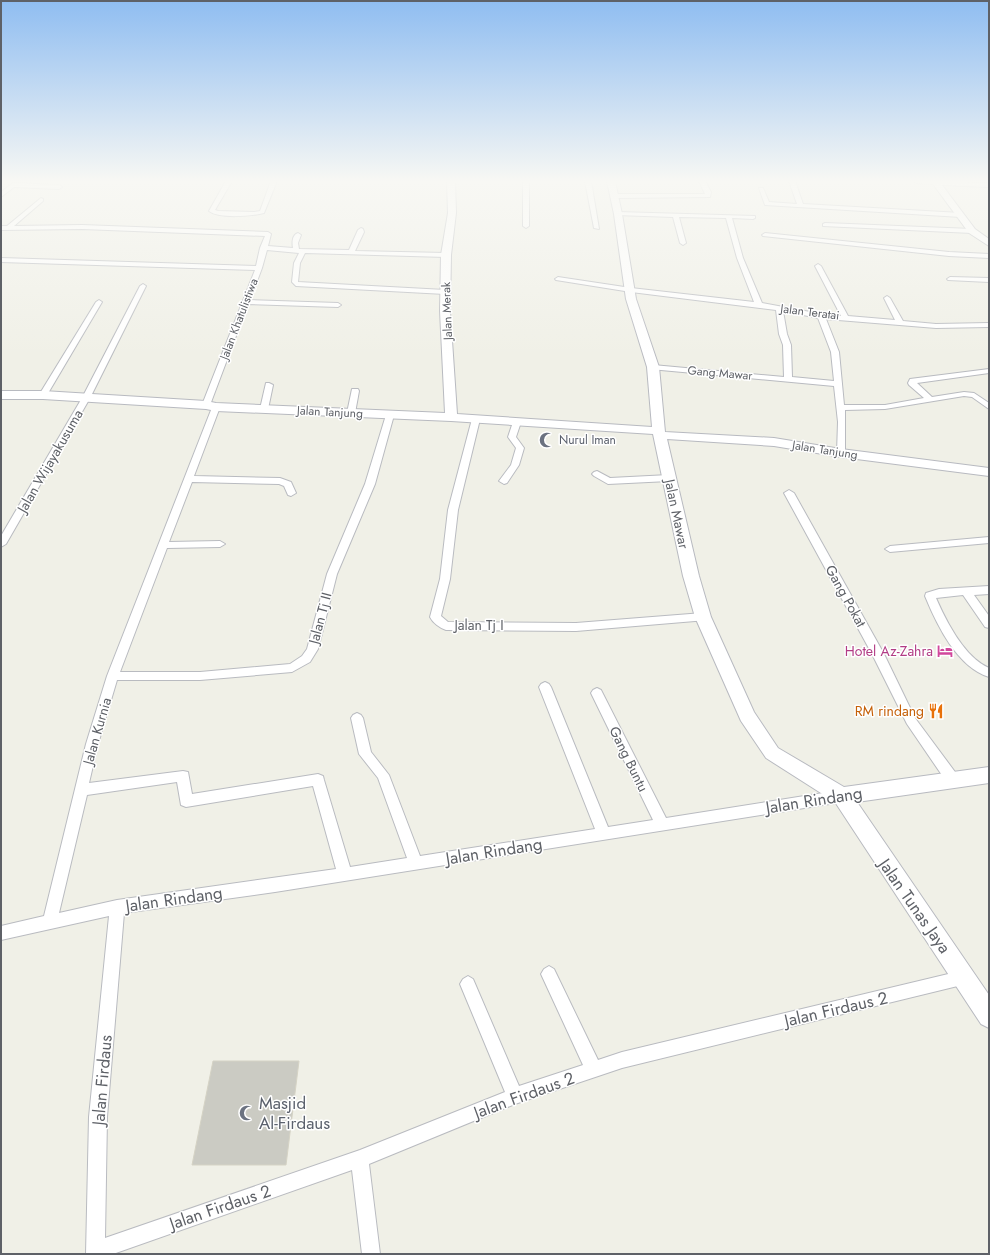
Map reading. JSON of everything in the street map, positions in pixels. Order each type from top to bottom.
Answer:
[{"type":"street","name":"Jalan Khatulistiwa","points":[[211,406],[245,302],[258,268],[263,248],[267,240]]},
{"type":"street","points":[[296,240],[295,244],[299,251],[296,284],[445,292]]},
{"type":"street","points":[[351,252],[357,240]]},
{"type":"street","name":"Jalan Merak","points":[[448,240],[446,255],[445,292],[451,417]]},
{"type":"street","name":"Jalan Mawar","points":[[622,240],[631,290],[631,299],[653,367],[660,433],[669,478],[691,576],[703,617],[747,716],[772,753],[842,796]]},
{"type":"street","points":[[735,240],[740,258],[759,305]]},
{"type":"street","points":[[809,240],[949,254],[989,256]]},
{"type":"street","points":[[263,248],[299,251],[446,255]]},
{"type":"street","points":[[1,260],[258,268]]},
{"type":"street","points":[[818,266],[844,317]]},
{"type":"street","name":"Jalan Teratai","points":[[558,279],[631,290],[759,305],[822,316],[936,326],[989,325]]},
{"type":"street","points":[[950,279],[989,280]]},
{"type":"street","name":"Jalan Wijayakusuma","points":[[1,544],[86,398],[143,286]]},
{"type":"street","points":[[887,298],[900,323]]},
{"type":"street","points":[[245,302],[289,300],[338,305]]},
{"type":"street","points":[[43,394],[99,302]]},
{"type":"street","points":[[779,308],[787,345],[788,379]]},
{"type":"street","points":[[822,316],[835,352],[842,422],[841,453]]},
{"type":"street","name":"Gang Mawar","points":[[653,367],[838,384]]},
{"type":"street","points":[[931,400],[912,383],[914,381],[989,371]]},
{"type":"street","points":[[264,409],[269,385]]},
{"type":"street","points":[[351,413],[355,391]]},
{"type":"street","name":"Jalan Tanjung","points":[[1,395],[43,394],[264,409],[451,417],[660,433],[774,442],[841,453],[989,472]]},
{"type":"street","points":[[840,408],[885,407],[968,394],[974,395],[989,407]]},
{"type":"street","name":"Jalan Kurnia","points":[[50,922],[92,744],[113,676],[190,479],[211,406]]},
{"type":"street","name":"Jalan Tj II","points":[[113,676],[200,676],[240,673],[292,668],[306,659],[312,649],[332,574],[370,484],[390,415]]},
{"type":"street","name":"Jalan Tj I","points":[[476,420],[453,510],[445,580],[435,617],[446,626],[576,627],[703,617]]},
{"type":"street","points":[[504,481],[515,465],[520,448],[512,437],[517,422]]},
{"type":"street","points":[[597,474],[608,481],[669,478]]},
{"type":"street","points":[[190,479],[280,481],[288,484],[291,493]]},
{"type":"street","name":"Gang Pokat","points":[[789,493],[878,654],[911,721],[953,780]]},
{"type":"street","points":[[890,549],[989,540]]},
{"type":"street","points":[[163,545],[220,544]]},
{"type":"street","points":[[989,590],[939,593],[930,596],[959,648],[981,671],[989,674]]},
{"type":"street","points":[[966,592],[989,624]]},
{"type":"street","points":[[545,687],[604,833]]},
{"type":"street","name":"Gang Buntu","points":[[597,693],[662,824]]},
{"type":"street","points":[[357,718],[365,754],[383,775],[416,863]]},
{"type":"street","name":"Jalan Rindang","points":[[1,933],[117,907],[345,874],[842,796],[989,775]]},
{"type":"street","points":[[81,790],[183,776],[186,801],[318,780],[345,874]]},
{"type":"street","name":"Jalan Tunas Jaya","points":[[842,796],[986,1007]]},
{"type":"street","name":"Jalan Firdaus","points":[[95,1252],[98,1117],[117,907]]},
{"type":"street","points":[[549,974],[594,1069]]},
{"type":"street","name":"Jalan Firdaus 2","points":[[95,1252],[338,1166],[360,1160],[515,1096],[594,1069],[629,1058],[965,978]]},
{"type":"street","points":[[468,984],[515,1096]]},
{"type":"street","points":[[360,1160],[371,1254]]},
{"type":"building","name":"Masjid Al-Firdaus","points":[[213,1061],[299,1061],[286,1165],[192,1165]]},
{"type":"place","name":"Nurul Iman","points":[[547,440]]},
{"type":"place","name":"Hotel Az-Zahra","points":[[945,651]]},
{"type":"place","name":"RM rindang","points":[[936,711]]},
{"type":"place","name":"Masjid Al-Firdaus","points":[[247,1113]]}]
